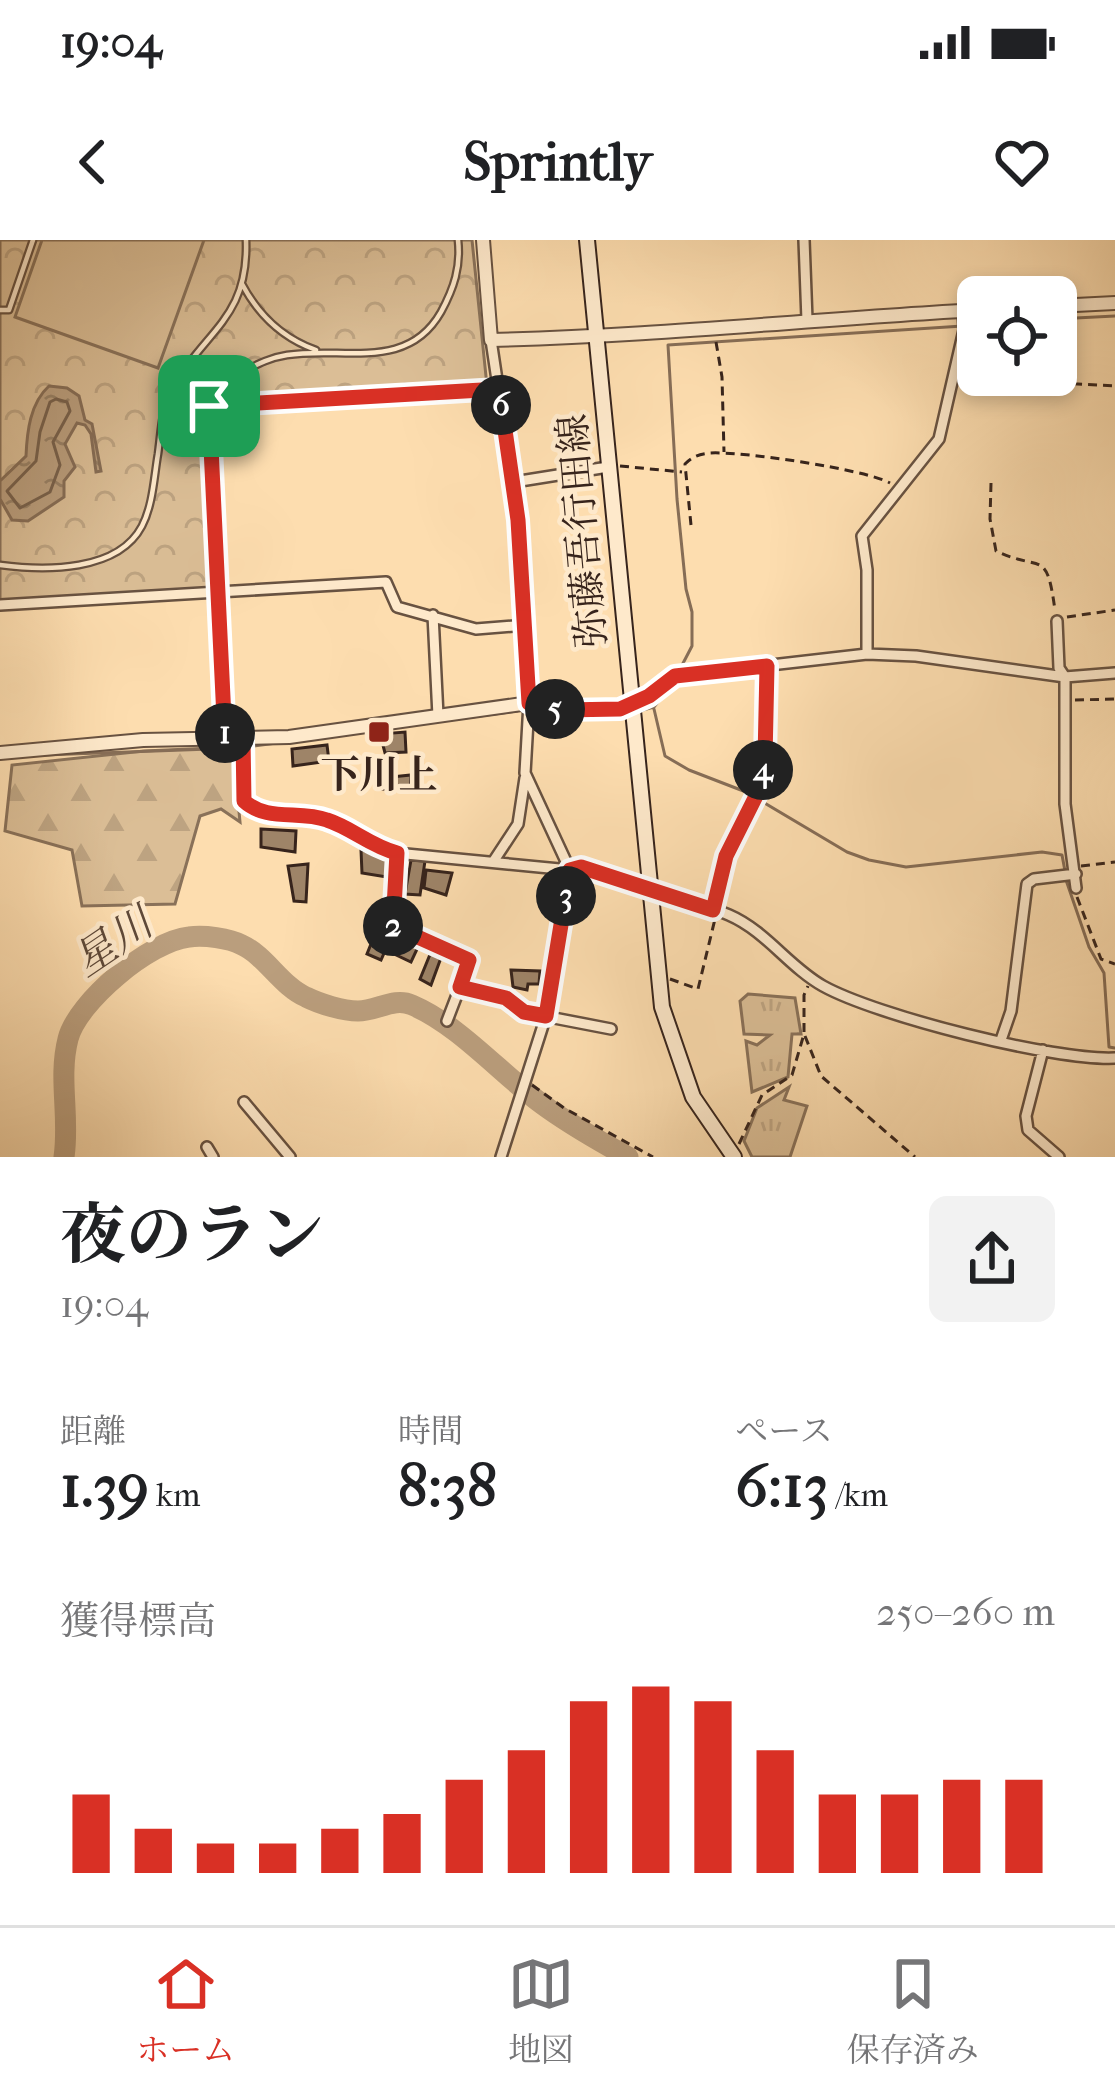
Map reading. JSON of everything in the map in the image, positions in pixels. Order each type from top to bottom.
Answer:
[{"type":"main road","name":"弥藤吾行田線","points":[[587,240],[658,981],[672,1040],[693,1096],[734,1157]]},
{"type":"street","points":[[483,240],[491,340],[514,482],[529,703],[518,824],[493,862]]},
{"type":"street","points":[[804,240],[807,320]]},
{"type":"street","points":[[1077,306],[1115,303]]},
{"type":"street","points":[[491,340],[957,312]]},
{"type":"street","points":[[867,654],[862,536],[938,439],[957,359]]},
{"type":"street","points":[[225,739],[209,406],[499,389]]},
{"type":"street","points":[[514,482],[608,467]]},
{"type":"street","points":[[0,605],[386,582],[397,607],[476,629],[526,625]]},
{"type":"street","points":[[433,615],[438,716]]},
{"type":"street","points":[[1057,621],[1059,668],[1065,677],[1065,804],[1076,888]]},
{"type":"street","points":[[0,753],[143,740],[289,737],[529,703],[563,710],[632,706],[675,676],[867,654],[916,656],[1065,677],[1115,674]]},
{"type":"street","points":[[243,738],[244,801],[256,812],[326,819],[375,848],[397,853],[570,870],[581,867],[715,910],[766,939],[825,988],[886,1012],[1043,1050],[1115,1058]]},
{"type":"street","points":[[501,1157],[546,1016],[570,870],[525,773]]},
{"type":"street","points":[[397,853],[393,926],[469,960],[447,1021]]},
{"type":"street","points":[[1001,1040],[1011,1011],[1027,884],[1075,871]]},
{"type":"street","points":[[460,987],[506,998],[524,1012],[611,1029]]},
{"type":"street","points":[[1043,1050],[1026,1116],[1028,1130],[1059,1157]]},
{"type":"street","points":[[244,1102],[290,1157]]},
{"type":"lane","points":[[0,310],[9,310],[32,240]]},
{"type":"lane","points":[[0,565],[48,567],[91,561],[122,550],[133,539],[147,512],[168,397],[184,369],[229,316],[242,284],[246,240]]},
{"type":"lane","points":[[184,369],[214,384],[272,357],[398,350],[419,339],[435,322],[454,289],[458,240]]},
{"type":"lane","points":[[242,284],[279,330],[297,343],[325,352]]},
{"type":"path","points":[[713,327],[722,377],[724,454]]},
{"type":"path","points":[[1077,384],[1115,386]]},
{"type":"path","points":[[691,525],[684,472],[688,459],[724,454],[872,474],[897,488]]},
{"type":"path","points":[[608,467],[684,472]]},
{"type":"path","points":[[991,483],[990,519],[996,551],[1040,562],[1048,570],[1057,621],[1074,614],[1115,610]]},
{"type":"path","points":[[658,981],[679,980],[698,989],[726,856],[760,788],[767,666]]},
{"type":"path","points":[[1065,700],[1115,699]]},
{"type":"path","points":[[1075,871],[1115,862]]},
{"type":"path","points":[[1076,888],[1091,941],[1101,959],[1115,964]]},
{"type":"path","points":[[734,1157],[762,1095],[792,1075],[804,1034],[804,995],[811,978]]},
{"type":"path","points":[[804,1034],[821,1076],[915,1157]]},
{"type":"path","points":[[526,1081],[564,1108],[653,1157]]},
{"type":"green space","points":[[0,240],[472,240],[487,386],[204,402],[215,589],[0,601]]},
{"type":"green space","points":[[42,240],[204,240],[158,368],[15,317]]},
{"type":"green space","points":[[233,747],[240,822],[221,809],[200,816],[175,904],[82,906],[72,850],[5,831],[12,765]]},
{"type":"green space","points":[[748,994],[795,998],[801,1034],[792,1034],[788,1077],[752,1092],[746,1041],[757,1045],[770,1035],[744,1034],[740,1001]]},
{"type":"green space","points":[[789,1087],[784,1100],[807,1106],[790,1157],[752,1157],[744,1141],[757,1108]]},
{"type":"water","points":[[49,386],[67,388],[79,396],[85,420],[92,424],[101,471],[96,472],[91,434],[77,423],[65,444],[75,467],[64,481],[64,497],[28,521],[12,520],[0,499],[0,481],[26,456],[34,409]]},
{"type":"building","points":[[405,732],[406,752],[385,753],[380,734]]},
{"type":"building","points":[[327,745],[329,761],[293,766],[292,749]]},
{"type":"building","points":[[411,775],[410,792],[382,789],[381,778]]},
{"type":"building","points":[[261,829],[296,831],[295,852],[261,847]]},
{"type":"building","points":[[361,850],[394,856],[393,878],[362,873]]},
{"type":"building","points":[[411,860],[425,861],[420,895],[405,894]]},
{"type":"building","points":[[308,864],[306,902],[294,901],[288,866]]},
{"type":"building","points":[[426,870],[452,873],[446,895],[424,888]]},
{"type":"building","points":[[377,929],[392,935],[381,960],[367,954]]},
{"type":"building","points":[[396,938],[418,947],[411,962],[390,952]]},
{"type":"building","points":[[431,952],[442,955],[431,985],[420,979]]},
{"type":"building","points":[[511,970],[540,971],[539,984],[528,984],[527,990],[513,987]]},
{"type":"waterway","points":[[1077,318],[1115,316]]},
{"type":"waterway","points":[[679,671],[692,646],[692,612],[677,499],[668,345],[957,326]]},
{"type":"waterway","points":[[639,711],[654,707],[675,680]]},
{"type":"waterway","points":[[654,709],[665,756],[746,792],[847,852],[906,867],[1042,852],[1062,855],[1065,871]]},
{"type":"waterway","points":[[247,747],[517,711]]},
{"type":"waterway","points":[[533,712],[581,719],[629,714]]},
{"type":"waterway","points":[[44,755],[238,748]]},
{"type":"waterway","points":[[1066,880],[1089,947],[1104,973],[1109,1047],[1115,1048]]},
{"type":"waterway","name":"星川","points":[[64,1157],[64,1068],[74,1024],[100,992],[136,961],[173,941],[202,936],[242,945],[297,992],[325,1005],[358,1011],[405,1003],[429,1014],[542,1104],[628,1157]]},
{"type":"place","name":"下川上","points":[[379,732]]},
{"type":"route","points":[[499,389],[518,520],[529,703],[563,710],[620,709],[649,696],[675,676],[767,666],[760,788],[726,856],[713,910],[581,867],[570,870],[546,1016],[524,1012],[506,998],[460,987],[469,960],[393,926],[397,853],[375,848],[326,819],[256,812],[244,801],[243,738],[225,739],[209,406],[499,389]]}]
